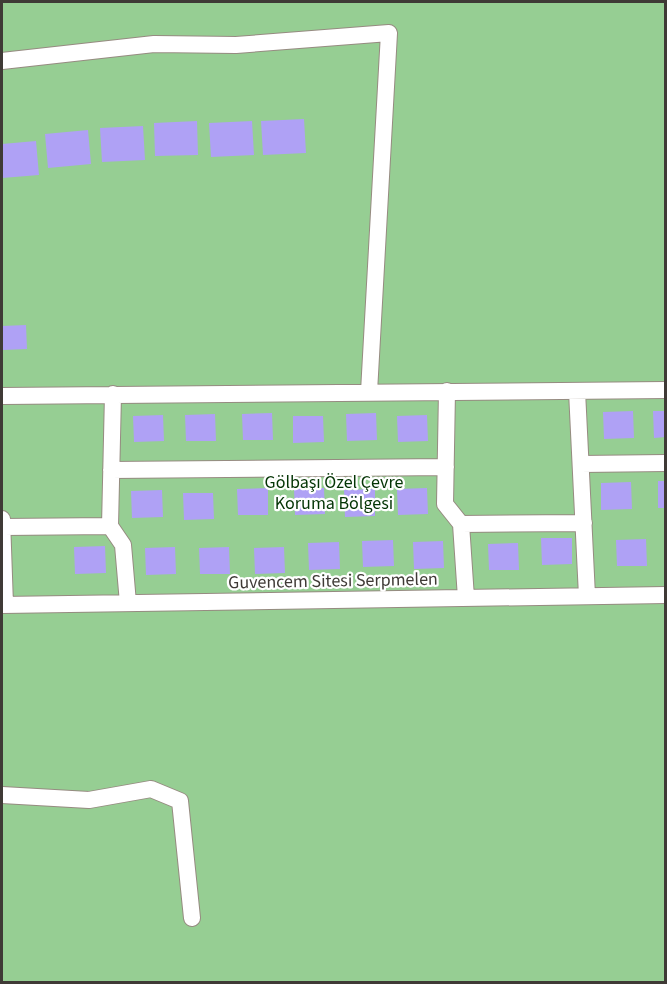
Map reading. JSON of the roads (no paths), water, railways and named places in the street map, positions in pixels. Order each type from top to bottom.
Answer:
[{"type":"street","points":[[2,61],[154,44],[236,45],[389,33],[369,392]]},
{"type":"street","points":[[2,396],[666,390]]},
{"type":"street","points":[[447,391],[445,504],[461,524],[466,598]]},
{"type":"street","points":[[577,391],[587,596]]},
{"type":"street","points":[[112,394],[110,526],[123,545],[128,603]]},
{"type":"street","points":[[581,464],[666,463]]},
{"type":"street","points":[[111,470],[446,467]]},
{"type":"street","points":[[3,605],[2,523],[110,526]]},
{"type":"street","points":[[461,524],[584,523]]},
{"type":"street","name":"Guvencem Sitesi Serpmelen","points":[[3,605],[666,595]]},
{"type":"street","points":[[2,795],[89,800],[151,789],[180,801],[192,918]]},
{"type":"park label","name":"Gölbaşı Özel Çevre Koruma Bölgesi","points":[[334,492]]}]
